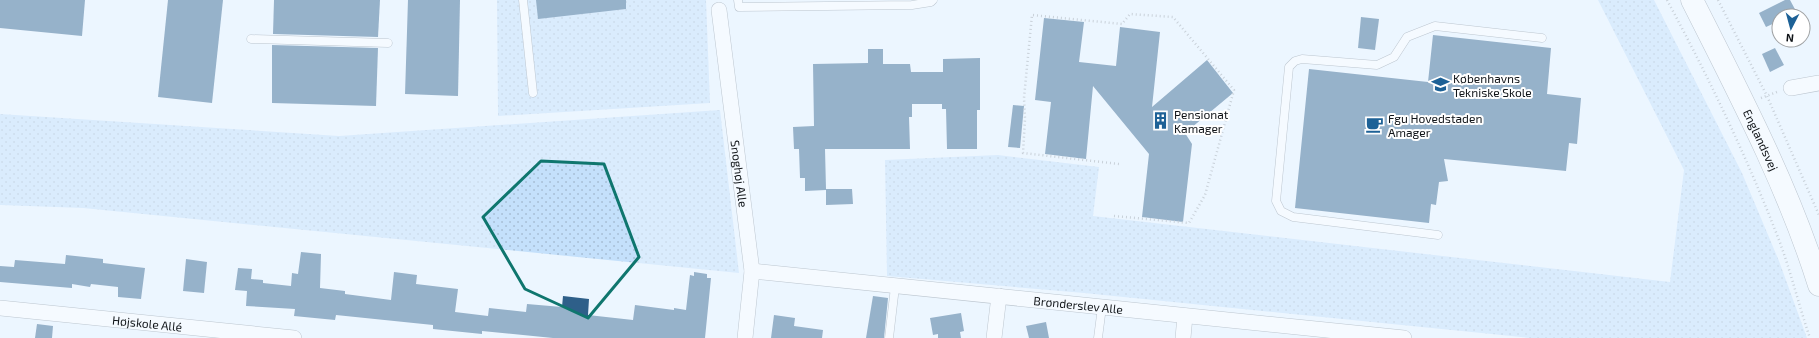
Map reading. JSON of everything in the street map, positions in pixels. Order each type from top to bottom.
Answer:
[{"type":"main road","name":"Englandsvej","points":[[1692,0],[1744,103],[1807,245],[1819,285]]},
{"type":"street","name":"Snoghøj Alle","points":[[719,10],[752,271],[745,338]]},
{"type":"street","points":[[1791,88],[1819,83]]},
{"type":"street","name":"Brønderslev Alle","points":[[752,271],[895,287],[999,296],[1352,335],[1404,338]]},
{"type":"street","points":[[994,338],[999,296]]},
{"type":"street","name":"Højskole Allé","points":[[0,308],[294,338]]},
{"type":"street","points":[[1183,338],[1185,316]]},
{"type":"lane","points":[[523,0],[533,93]]},
{"type":"lane","points":[[738,0],[739,7],[912,4],[931,2],[933,0]]},
{"type":"lane","points":[[1438,235],[1293,217],[1281,211],[1276,201],[1289,66],[1295,61],[1302,59],[1378,65],[1394,56],[1407,37],[1435,26],[1542,38]]},
{"type":"lane","points":[[251,39],[388,43]]},
{"type":"lane","points":[[889,338],[895,287]]},
{"type":"lane","points":[[1098,338],[1102,307]]},
{"type":"path","points":[[1667,0],[1696,53],[1746,159],[1779,241],[1810,338]]},
{"type":"path","points":[[1718,0],[1767,96],[1819,214]]},
{"type":"path","points":[[1114,216],[1189,223],[1205,196],[1234,90],[1173,17],[1130,14],[1122,24],[1032,15],[1024,98],[1025,119],[1023,153],[1120,164]]},
{"type":"path","points":[[1744,103],[1791,88]]},
{"type":"highlighted area","points":[[541,161],[604,164],[639,257],[588,318],[525,289],[483,217]]},
{"type":"shaded area","points":[[497,0],[706,0],[710,103],[498,116]]},
{"type":"shaded area","points":[[1598,0],[1654,0],[1742,173],[1779,261],[1807,338],[1530,338],[1084,293],[887,276],[885,160],[998,155],[1099,167],[1093,216],[1670,282],[1684,170]]},
{"type":"shaded area","points":[[720,110],[739,273],[83,208],[0,205],[0,114],[339,136]]},
{"type":"building","points":[[0,0],[85,0],[82,36],[0,28]]},
{"type":"building","points":[[168,0],[223,0],[212,103],[158,97]]},
{"type":"building","points":[[274,0],[380,0],[378,37],[273,34]]},
{"type":"building","points":[[408,0],[460,0],[458,96],[405,94]]},
{"type":"building","points":[[536,0],[626,0],[626,9],[538,19]]},
{"type":"building","points":[[1785,0],[1790,0],[1794,8],[1771,8],[1771,25],[1766,27],[1759,13]]},
{"type":"building","points":[[1361,17],[1379,19],[1375,50],[1358,48]]},
{"type":"building","name":"Pensionat Kamager","points":[[1044,18],[1084,22],[1079,62],[1116,66],[1120,27],[1160,32],[1152,107],[1207,60],[1233,93],[1185,133],[1192,144],[1183,222],[1142,217],[1149,154],[1093,86],[1086,159],[1045,154],[1051,102],[1035,100]]},
{"type":"building","points":[[1433,35],[1551,48],[1547,94],[1581,98],[1577,144],[1569,143],[1566,171],[1444,159],[1448,181],[1439,182],[1436,205],[1431,204],[1429,223],[1295,208],[1309,69],[1428,82]]},
{"type":"building","points":[[272,45],[378,48],[376,106],[272,103]]},
{"type":"building","points":[[1775,48],[1784,65],[1770,72],[1762,54]]},
{"type":"building","points":[[868,49],[883,49],[883,64],[910,64],[911,72],[943,72],[943,59],[980,58],[980,110],[977,110],[977,149],[947,149],[946,109],[942,109],[942,104],[912,104],[912,117],[909,117],[910,149],[825,149],[826,189],[852,189],[853,204],[826,205],[826,190],[805,191],[805,178],[800,178],[799,149],[794,149],[793,127],[814,126],[813,64],[868,63]]},
{"type":"building","points":[[1013,105],[1024,106],[1020,148],[1008,147]]},
{"type":"building","points":[[301,252],[321,254],[320,288],[345,291],[345,294],[391,300],[394,272],[417,275],[416,284],[458,289],[455,312],[488,316],[489,308],[526,312],[527,304],[562,307],[563,296],[589,299],[588,315],[633,320],[635,305],[686,310],[690,275],[694,276],[694,272],[707,274],[707,278],[711,278],[705,338],[553,338],[482,331],[482,334],[433,329],[433,325],[336,315],[335,320],[294,316],[295,309],[246,306],[247,291],[235,290],[238,268],[252,269],[251,279],[263,280],[263,283],[291,286],[292,273],[298,274]]},
{"type":"building","points":[[66,255],[103,259],[103,263],[145,268],[141,299],[118,297],[118,287],[91,284],[90,287],[72,284],[72,288],[0,282],[0,266],[14,267],[15,260],[65,264]]},
{"type":"building","points":[[186,259],[207,262],[204,293],[183,291]]},
{"type":"building","points":[[873,296],[888,298],[884,338],[866,338]]},
{"type":"building","points":[[961,313],[964,331],[960,332],[961,338],[938,338],[938,334],[933,335],[930,318]]},
{"type":"building","points":[[774,315],[795,318],[794,326],[823,330],[822,338],[771,338]]},
{"type":"building","points":[[1046,322],[1049,338],[1029,338],[1026,326]]},
{"type":"building","points":[[37,324],[53,326],[52,338],[35,338]]},
{"type":"place","name":"Københavns Tekniske Skole","points":[[1440,85]]},
{"type":"place","name":"Pensionat Kamager","points":[[1161,121]]},
{"type":"place","name":"Fgu Hovedstaden Amager","points":[[1375,125]]}]
